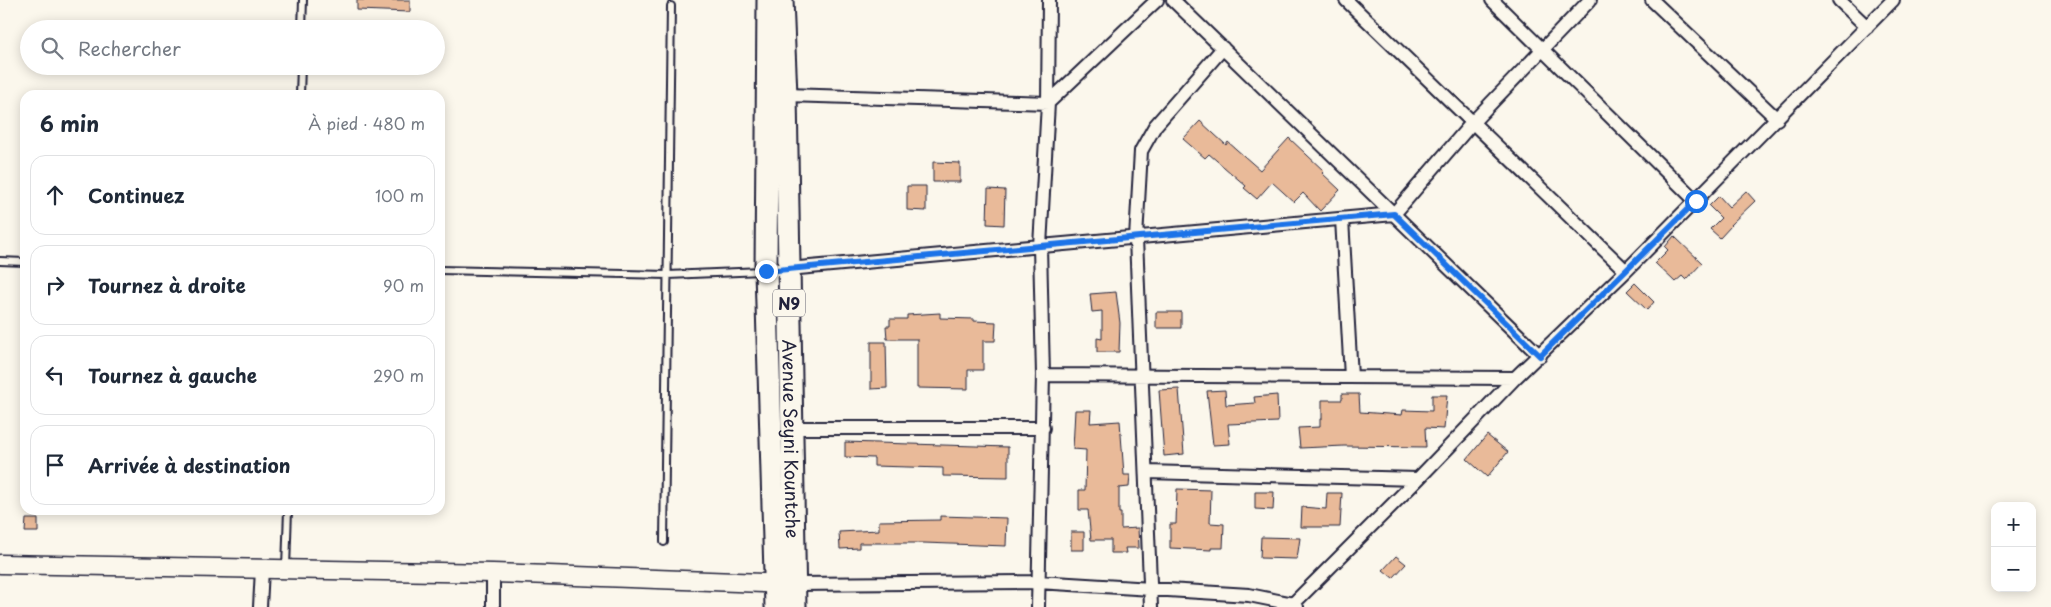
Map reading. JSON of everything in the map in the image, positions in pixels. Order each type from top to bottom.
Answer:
[{"type":"highway","name":"Avenue Seyni Kountche","points":[[768,0],[766,271],[786,584],[796,607]]},
{"type":"highway","name":"Avenue Seyni Kountche","points":[[776,607],[786,584],[792,428],[786,95],[782,0]]},
{"type":"main road","points":[[0,564],[494,573],[786,584]]},
{"type":"street","points":[[1038,607],[1043,428],[1040,246],[1048,103],[1049,0]]},
{"type":"street","points":[[786,95],[1048,103],[1157,0]]},
{"type":"street","points":[[1174,0],[1540,356]]},
{"type":"street","points":[[1346,0],[1626,271]]},
{"type":"street","points":[[1492,0],[1696,201]]},
{"type":"street","points":[[766,271],[1394,214],[1472,123],[1590,0]]},
{"type":"street","points":[[1652,0],[1777,119]]},
{"type":"street","points":[[1839,0],[1867,27]]},
{"type":"street","points":[[786,584],[1038,582],[1151,589],[1295,605],[1515,378],[1540,356],[1696,201],[1893,0]]},
{"type":"street","points":[[1152,607],[1136,238],[1141,152],[1154,126],[1223,48]]},
{"type":"street","points":[[1342,219],[1351,377]]},
{"type":"street","points":[[1043,375],[1515,378]]},
{"type":"street","points":[[792,428],[1043,428]]},
{"type":"street","points":[[1146,472],[1418,479]]},
{"type":"street","points":[[260,607],[262,569]]},
{"type":"street","points":[[493,607],[494,573]]},
{"type":"lane","points":[[302,20],[303,0]]},
{"type":"lane","points":[[664,542],[671,6]]},
{"type":"lane","points":[[300,90],[301,75]]},
{"type":"lane","points":[[0,261],[20,262]]},
{"type":"lane","points":[[445,270],[668,275],[766,271]]},
{"type":"lane","points":[[286,569],[288,515]]},
{"type":"building","points":[[357,0],[410,0],[410,12],[357,10]]},
{"type":"building","points":[[1200,121],[1226,145],[1228,142],[1260,170],[1289,138],[1324,171],[1322,173],[1340,190],[1320,211],[1303,193],[1294,202],[1272,182],[1257,199],[1244,188],[1246,186],[1209,154],[1205,158],[1183,139]]},
{"type":"building","points":[[933,162],[960,163],[960,182],[933,182]]},
{"type":"building","points":[[907,186],[926,186],[926,211],[907,210]]},
{"type":"building","points":[[988,189],[1005,190],[1004,225],[987,224]]},
{"type":"building","points":[[1746,191],[1755,201],[1730,225],[1720,238],[1710,229],[1721,218],[1709,206],[1719,196],[1729,207]]},
{"type":"building","points":[[1674,236],[1702,263],[1686,280],[1682,276],[1675,282],[1655,263],[1668,250],[1665,247]]},
{"type":"building","points":[[1635,283],[1654,302],[1647,310],[1627,291]]},
{"type":"building","points":[[1116,292],[1120,323],[1119,352],[1097,352],[1097,338],[1102,339],[1102,311],[1092,312],[1090,294]]},
{"type":"building","points":[[1156,312],[1181,312],[1181,328],[1156,328]]},
{"type":"building","points":[[940,313],[940,318],[996,322],[995,341],[983,341],[983,370],[968,370],[968,389],[917,388],[917,339],[887,339],[886,326],[890,326],[890,319],[907,319],[907,315]]},
{"type":"building","points":[[871,342],[886,342],[887,388],[871,389]]},
{"type":"building","points":[[1179,389],[1184,454],[1164,456],[1159,390]]},
{"type":"building","points":[[1225,390],[1226,405],[1255,403],[1254,397],[1277,395],[1278,422],[1228,424],[1230,444],[1213,445],[1207,391]]},
{"type":"building","points":[[1342,394],[1359,394],[1360,412],[1402,415],[1403,410],[1432,411],[1432,395],[1447,395],[1444,429],[1425,428],[1426,447],[1344,446],[1300,448],[1298,428],[1320,427],[1322,400],[1342,400]]},
{"type":"building","points":[[1075,410],[1091,410],[1090,423],[1120,421],[1124,475],[1130,475],[1129,487],[1119,488],[1121,529],[1138,528],[1139,548],[1125,548],[1126,553],[1111,553],[1111,540],[1091,540],[1088,510],[1079,510],[1079,490],[1085,490],[1086,450],[1073,449]]},
{"type":"building","points":[[1487,435],[1508,452],[1487,477],[1467,459]]},
{"type":"building","points":[[845,442],[1008,447],[1008,477],[943,476],[943,468],[874,466],[874,458],[845,457]]},
{"type":"building","points":[[1177,489],[1211,490],[1210,523],[1224,524],[1223,548],[1211,548],[1211,550],[1170,548],[1170,524],[1176,524]]},
{"type":"building","points":[[1255,492],[1274,492],[1273,510],[1255,509]]},
{"type":"building","points":[[1327,493],[1342,493],[1340,527],[1301,527],[1302,507],[1326,509]]},
{"type":"building","points":[[940,516],[1007,518],[1006,546],[859,543],[859,548],[840,549],[839,532],[879,530],[879,521],[940,520]]},
{"type":"building","points":[[26,519],[38,519],[38,532],[25,532]]},
{"type":"building","points":[[1071,532],[1084,532],[1084,550],[1071,550]]},
{"type":"building","points":[[1261,537],[1300,538],[1297,559],[1260,558]]},
{"type":"building","points":[[1396,556],[1406,564],[1393,578],[1383,570]]},
{"type":"route","points":[[766,271],[1394,214],[1540,356],[1696,201]]}]
